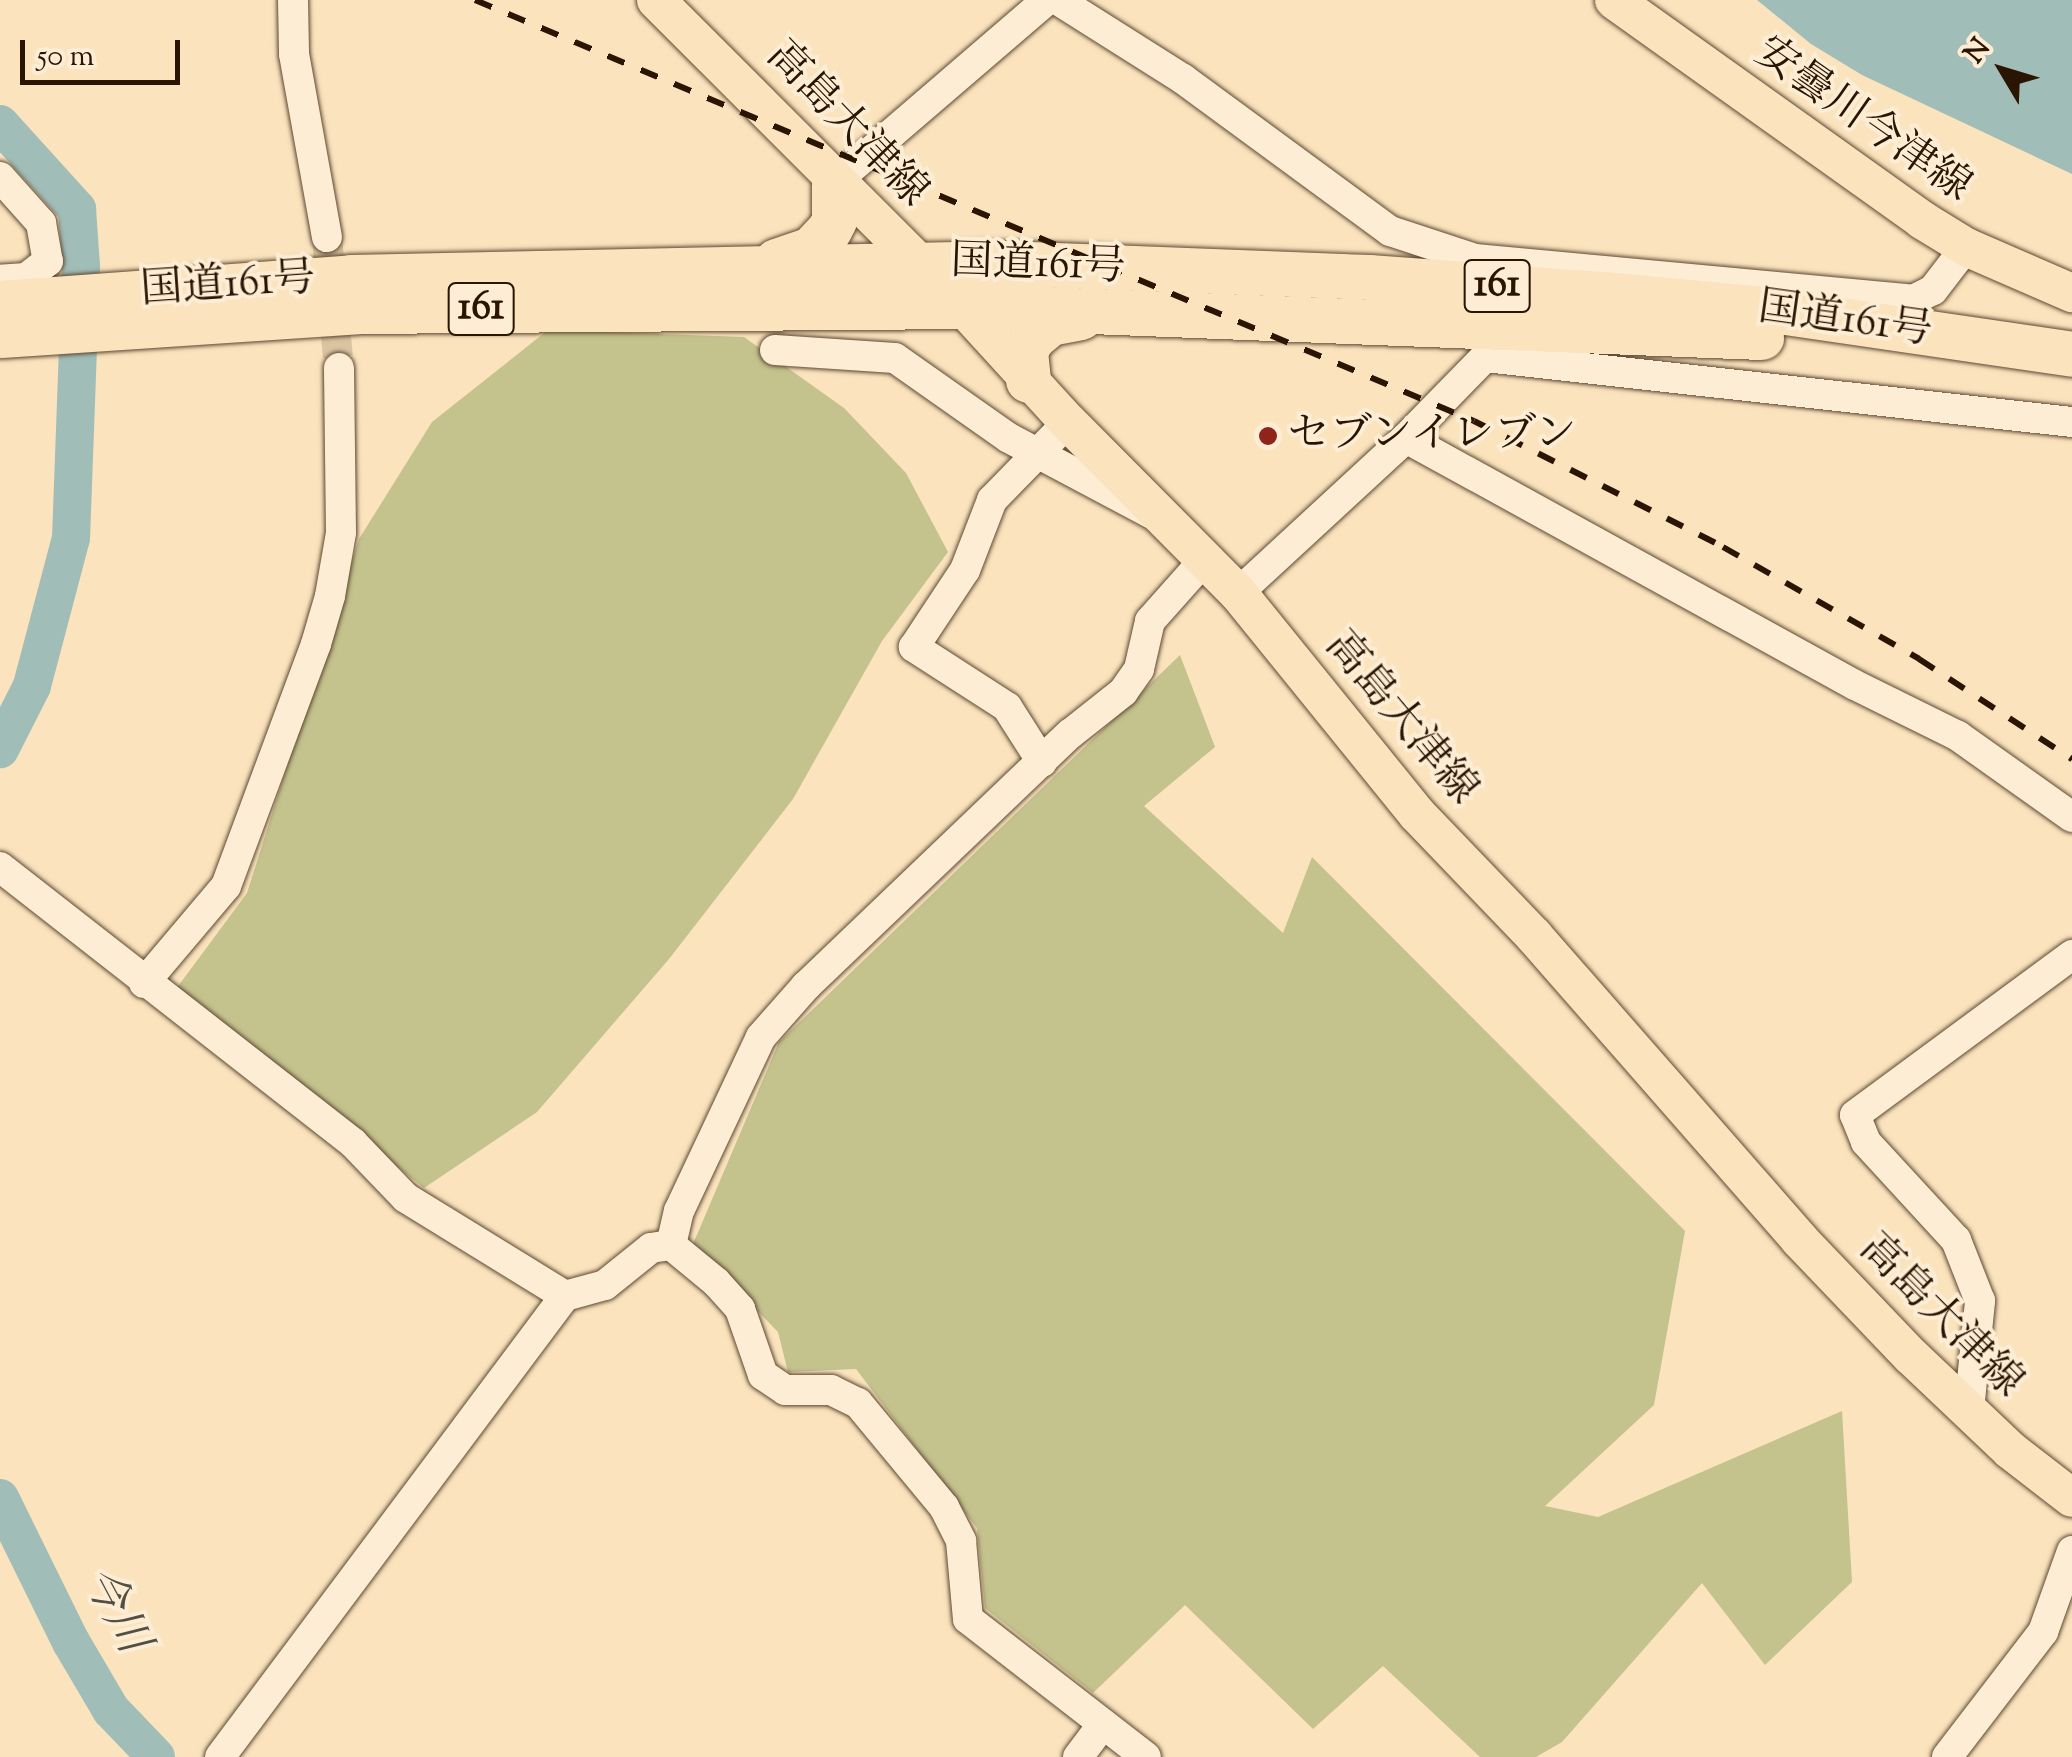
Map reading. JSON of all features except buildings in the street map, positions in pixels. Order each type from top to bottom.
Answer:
[{"type":"highway","points":[[710,269],[781,260],[811,249],[834,220],[834,183]]},
{"type":"highway","points":[[616,274],[672,281],[929,281],[1020,278],[1040,264]]},
{"type":"highway","name":"国道161号","points":[[0,335],[357,311],[929,281],[1040,264],[1369,277],[1765,308],[2072,356]]},
{"type":"highway","name":"国道161号","points":[[0,303],[351,278],[710,269],[929,281],[1096,314],[1862,340],[2072,356]]},
{"type":"highway","points":[[929,281],[1016,367],[1036,333],[1050,323],[1096,314]]},
{"type":"main road","name":"高島大津線","points":[[656,0],[737,77],[929,281]]},
{"type":"main road","name":"安曇川今津線","points":[[1614,0],[1828,157],[1966,247],[2072,293]]},
{"type":"main road","name":"高島大津線","points":[[1016,367],[1238,593],[1417,814],[1534,936],[1799,1240],[1969,1410],[2072,1498]]},
{"type":"street","points":[[293,0],[294,54],[328,237]]},
{"type":"street","points":[[834,183],[1047,0]]},
{"type":"street","points":[[1058,0],[1183,79],[1390,230],[1474,258],[1913,300],[1933,290],[1966,247]]},
{"type":"street","points":[[0,178],[41,222],[48,260],[26,278],[0,280]]},
{"type":"street","points":[[775,350],[895,358],[1038,454],[1142,512],[1161,517]]},
{"type":"street","points":[[1238,593],[1406,438],[1485,357],[2072,422]]},
{"type":"street","points":[[144,982],[226,886],[316,644],[330,596],[341,533],[339,368]]},
{"type":"street","points":[[1042,762],[1007,707],[914,647],[965,570],[992,500],[1068,422]]},
{"type":"street","points":[[1406,438],[1855,686],[1958,736],[2072,817]]},
{"type":"street","points":[[671,1245],[679,1211],[761,1038],[806,986],[1042,762],[1124,692],[1139,668],[1150,621],[1205,559]]},
{"type":"street","points":[[0,866],[353,1144],[406,1198],[565,1296]]},
{"type":"street","points":[[1969,1410],[1980,1300],[1956,1240],[1866,1142],[1855,1115],[2072,955]]},
{"type":"street","points":[[220,1757],[565,1296],[606,1285],[651,1248],[671,1245],[716,1282],[740,1309],[763,1375],[785,1390],[831,1390],[858,1402],[944,1507],[961,1540],[968,1619],[1146,1757]]},
{"type":"street","points":[[1948,1757],[2043,1632],[2072,1551]]},
{"type":"street","points":[[1078,1757],[1102,1724]]},
{"type":"shaded area","points":[[548,330],[744,337],[844,408],[906,473],[948,552],[882,641],[793,799],[669,959],[537,1112],[424,1188],[176,989],[247,893],[359,539],[432,422]]},
{"type":"shaded area","points":[[1180,655],[1215,747],[1144,806],[1283,933],[1312,857],[1685,1231],[1654,1405],[1545,1506],[1598,1517],[1842,1411],[1852,1582],[1765,1665],[1702,1583],[1562,1742],[1536,1757],[1480,1757],[1383,1666],[1313,1729],[1185,1605],[1093,1693],[985,1608],[977,1528],[856,1369],[788,1372],[778,1332],[693,1244],[779,1042]]},
{"type":"water","points":[[1757,0],[2072,0],[2072,174],[1862,75],[1811,44]]},
{"type":"waterway","name":"今川","points":[[0,124],[77,209],[81,266],[71,538],[32,686],[0,749]]},
{"type":"waterway","name":"今川","points":[[0,1498],[71,1642],[111,1710],[156,1757]]},
{"type":"tunnel","points":[[327,237],[339,368]]},
{"type":"railway","points":[[475,0],[1474,421],[1723,547],[1919,659],[2072,759]]},
{"type":"place","name":"セブンイレブン","points":[[1268,436]]}]
